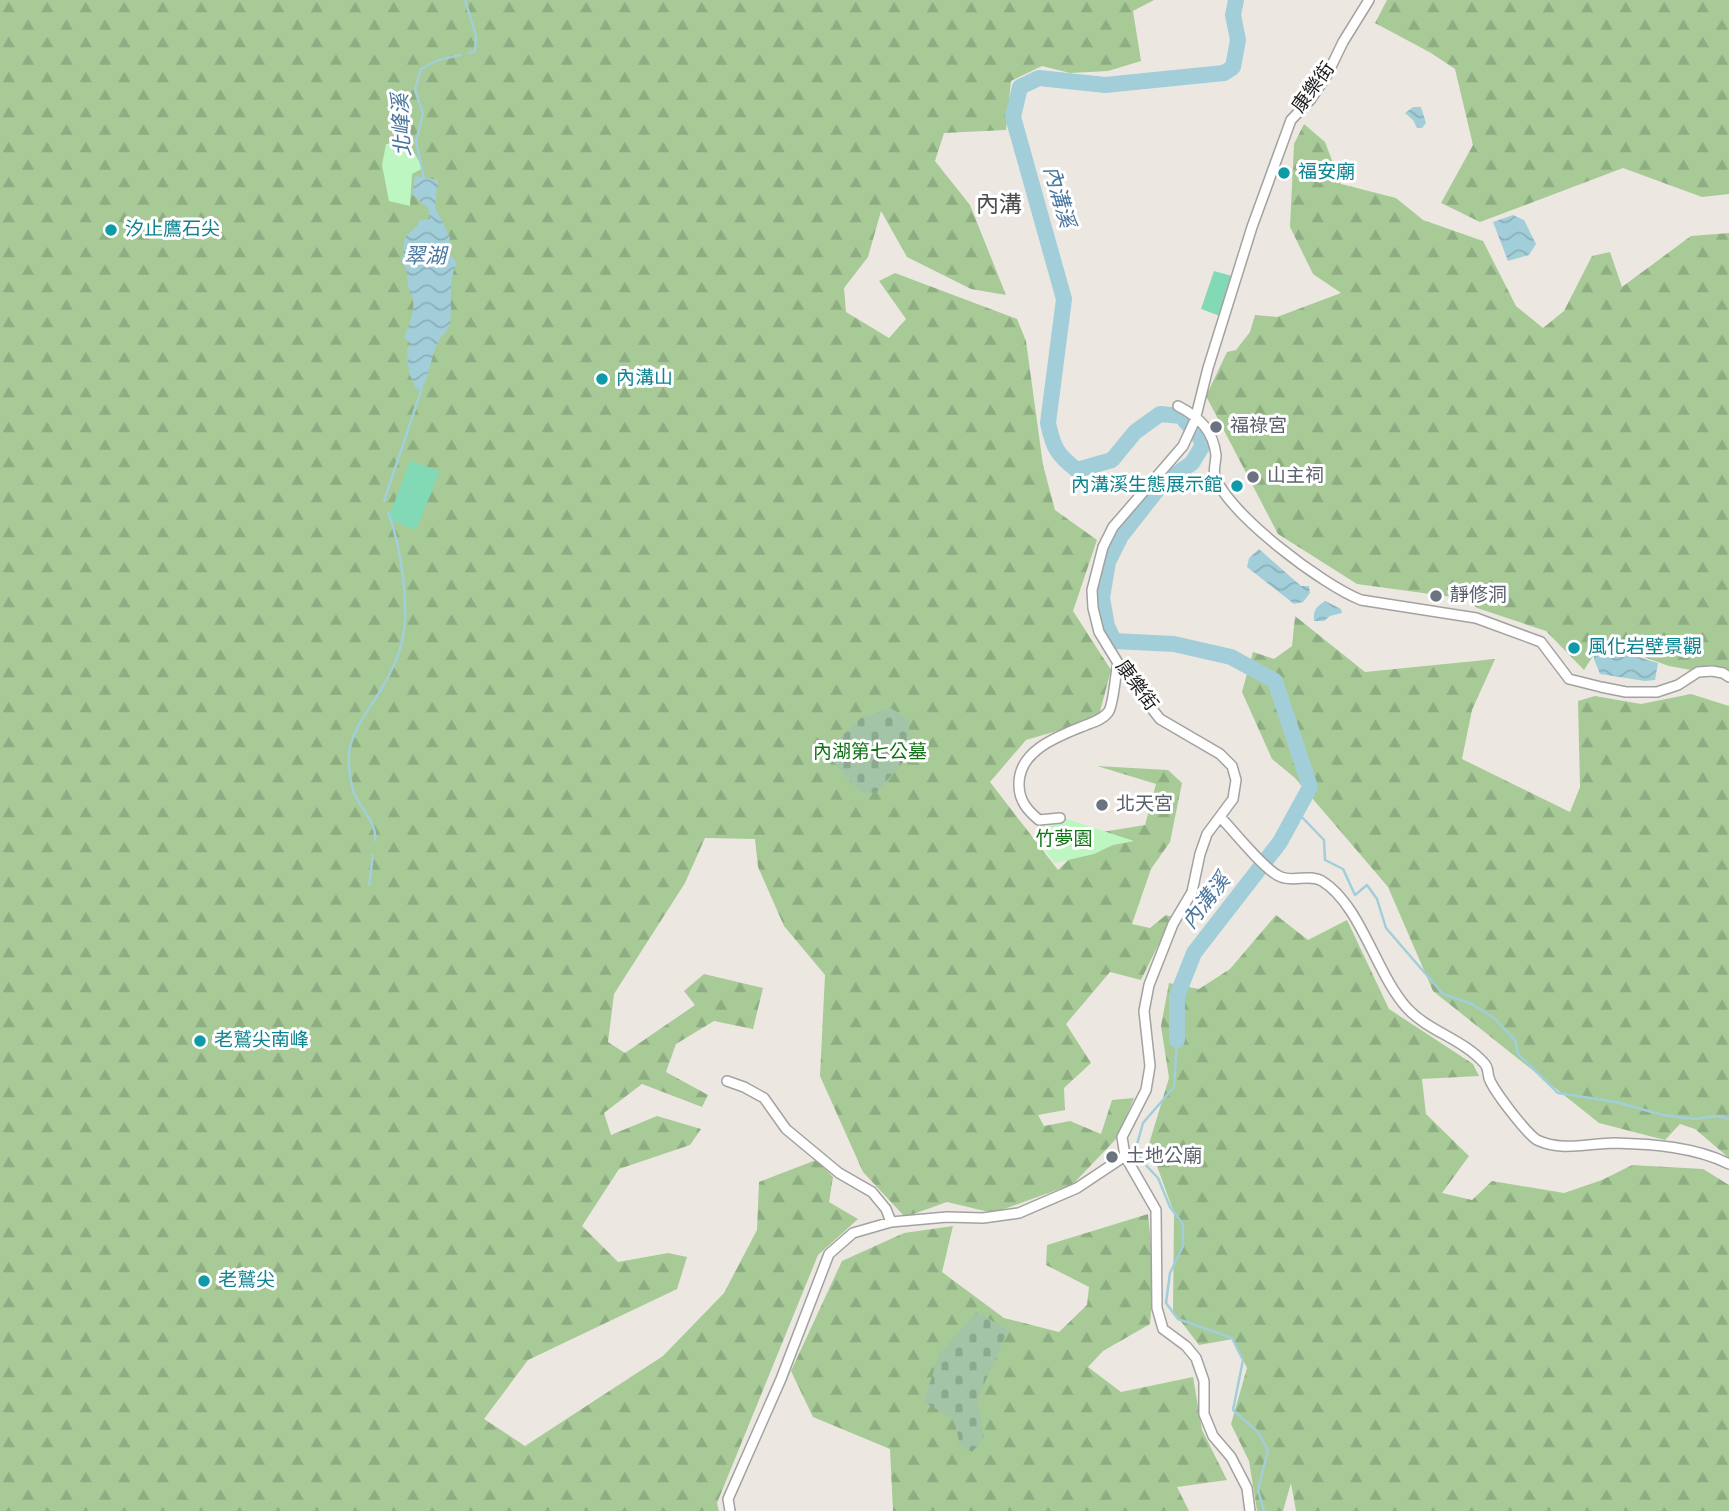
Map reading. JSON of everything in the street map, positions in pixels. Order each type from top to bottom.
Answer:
[{"type":"street","name":"康樂街","points":[[1125,1156],[1122,1137],[1146,1090],[1150,1066],[1144,1011],[1149,985],[1158,956],[1192,892],[1200,854],[1208,834],[1233,799],[1236,780],[1232,766],[1220,754],[1160,719],[1118,663],[1099,632],[1092,590],[1098,564],[1113,527],[1183,446],[1252,227],[1291,120],[1311,99],[1327,75],[1343,42],[1369,0]]},
{"type":"street","points":[[1178,406],[1212,437],[1216,457],[1214,474],[1228,498],[1263,533],[1330,586],[1349,596],[1396,606],[1457,614],[1515,632],[1541,642],[1569,679],[1601,687],[1626,692],[1657,692],[1678,685],[1698,673],[1712,671],[1729,677]]},
{"type":"street","points":[[1060,818],[1039,820],[1026,810],[1019,790],[1018,773],[1023,762],[1044,745],[1101,719],[1108,711],[1118,663]]},
{"type":"street","points":[[1221,818],[1268,870],[1283,878],[1312,878],[1322,881],[1339,897],[1406,1007],[1417,1017],[1476,1054],[1488,1066],[1489,1079],[1521,1125],[1534,1138],[1550,1145],[1566,1147],[1616,1143],[1672,1148],[1705,1154],[1729,1164]]},
{"type":"street","points":[[727,1081],[764,1098],[786,1129],[839,1173],[872,1192],[886,1209],[891,1222]]},
{"type":"street","points":[[730,1511],[728,1499],[781,1379],[829,1254],[853,1233],[891,1222],[947,1217],[984,1219],[1019,1213],[1077,1188],[1125,1156],[1156,1210],[1157,1308],[1163,1329],[1186,1346],[1196,1358],[1204,1381],[1204,1415],[1213,1436],[1231,1457],[1247,1489],[1250,1511]]},
{"type":"green space","points":[[0,0],[1154,0],[1133,11],[1141,61],[1108,71],[1070,73],[1042,66],[1011,81],[1006,130],[944,133],[935,161],[970,205],[1006,295],[971,289],[907,257],[881,211],[868,257],[844,288],[846,312],[889,338],[906,319],[879,281],[895,273],[1017,319],[1026,341],[1043,465],[1055,510],[1097,540],[1073,611],[1111,670],[1098,719],[1026,740],[990,782],[1058,870],[1096,833],[1145,825],[1156,784],[1097,766],[1168,770],[1182,783],[1170,842],[1151,869],[1132,924],[1150,928],[1166,915],[1172,917],[1141,980],[1110,972],[1066,1024],[1091,1063],[1064,1088],[1065,1110],[1038,1115],[1044,1126],[1070,1121],[1101,1134],[1112,1100],[1134,1098],[1117,1138],[1073,1184],[993,1213],[947,1202],[905,1217],[863,1172],[820,1076],[825,975],[784,926],[758,867],[755,839],[705,838],[685,883],[614,994],[608,1042],[625,1053],[695,1005],[684,991],[704,974],[763,988],[753,1029],[714,1021],[676,1044],[666,1072],[708,1095],[702,1107],[642,1084],[604,1113],[611,1135],[657,1116],[701,1129],[690,1145],[619,1169],[582,1226],[618,1262],[668,1253],[687,1257],[677,1289],[528,1360],[484,1419],[525,1446],[663,1356],[724,1293],[757,1230],[759,1182],[816,1160],[833,1177],[829,1202],[858,1219],[818,1255],[717,1503],[719,1511],[0,1511]]},
{"type":"green space","points":[[1387,0],[1729,0],[1729,194],[1702,197],[1623,168],[1480,222],[1441,203],[1473,145],[1455,69],[1375,23]]},
{"type":"green space","points":[[1304,124],[1325,142],[1341,184],[1396,198],[1423,220],[1483,241],[1516,306],[1543,328],[1564,311],[1592,256],[1610,252],[1622,287],[1691,236],[1729,233],[1729,677],[1669,666],[1602,642],[1584,670],[1546,631],[1477,608],[1467,599],[1357,584],[1278,534],[1206,396],[1227,352],[1236,350],[1250,332],[1255,315],[1277,317],[1341,293],[1313,274],[1290,227],[1294,144]]},
{"type":"green space","points":[[407,141],[423,168],[412,174],[410,206],[389,201],[382,165],[386,144]]},
{"type":"green space","points":[[1214,271],[1232,276],[1220,316],[1201,309]]},
{"type":"green space","points":[[410,461],[440,471],[416,530],[388,519]]},
{"type":"green space","points":[[1295,616],[1365,672],[1495,659],[1472,710],[1462,759],[1570,812],[1580,787],[1578,701],[1595,696],[1641,704],[1691,694],[1729,706],[1729,1158],[1695,1129],[1680,1124],[1665,1140],[1599,1123],[1433,991],[1388,887],[1295,778],[1272,759],[1242,692],[1253,652],[1274,659],[1292,646]]},
{"type":"green space","name":"內湖第七公墓","points":[[891,708],[908,720],[911,753],[876,793],[860,792],[825,752],[862,717]]},
{"type":"green space","name":"竹夢園","points":[[1067,819],[1134,841],[1055,863],[1036,839],[1037,824]]},
{"type":"green space","points":[[1276,915],[1308,940],[1347,920],[1389,1009],[1473,1064],[1479,1076],[1422,1079],[1426,1114],[1469,1156],[1442,1193],[1472,1200],[1492,1181],[1564,1193],[1602,1180],[1632,1165],[1703,1169],[1729,1185],[1729,1511],[1296,1511],[1291,1483],[1283,1511],[1257,1511],[1249,1461],[1231,1424],[1247,1368],[1233,1339],[1199,1345],[1173,1311],[1174,1213],[1149,1144],[1169,1078],[1161,1026],[1169,983],[1199,989],[1230,969]]},
{"type":"green space","points":[[1148,1214],[1154,1275],[1150,1324],[1103,1351],[1088,1367],[1121,1392],[1193,1377],[1202,1430],[1227,1480],[1177,1487],[1189,1511],[893,1511],[890,1449],[813,1417],[791,1371],[842,1261],[904,1233],[953,1226],[942,1272],[1004,1318],[1059,1332],[1087,1305],[1089,1287],[1046,1265],[1047,1245]]},
{"type":"green space","points":[[977,1312],[1008,1330],[977,1400],[984,1438],[972,1452],[960,1445],[954,1419],[924,1402],[939,1354]]},
{"type":"water","points":[[1413,107],[1421,107],[1426,123],[1422,128],[1417,128],[1405,113]]},
{"type":"water","name":"翠湖","points":[[415,176],[438,180],[435,207],[450,237],[448,252],[457,263],[451,285],[449,325],[438,343],[422,388],[416,389],[409,373],[407,349],[411,345],[404,338],[412,314],[413,299],[402,262],[405,237],[420,220],[430,219],[428,208],[412,194]]},
{"type":"water","points":[[1513,215],[1524,220],[1536,244],[1529,255],[1508,261],[1493,222]]},
{"type":"water","points":[[1259,549],[1301,586],[1309,586],[1310,593],[1303,602],[1294,604],[1247,567],[1249,558]]},
{"type":"water","points":[[1325,601],[1341,609],[1342,613],[1330,616],[1324,621],[1314,621],[1316,609]]},
{"type":"water","points":[[1607,645],[1658,663],[1655,680],[1600,674],[1594,652]]},
{"type":"waterway","name":"北峰溪","points":[[465,0],[476,36],[475,51],[469,53]]},
{"type":"waterway","name":"內溝溪","points":[[1181,416],[1160,414],[1135,432],[1112,460],[1077,470],[1057,450],[1048,423],[1064,299],[1013,117],[1020,87],[1039,78],[1105,85],[1224,73],[1233,67],[1238,40],[1233,15],[1236,0]]},
{"type":"waterway","name":"北峰溪","points":[[424,178],[416,141],[423,114],[415,90],[421,69],[438,60],[460,55]]},
{"type":"waterway","points":[[384,501],[422,388]]},
{"type":"waterway","name":"內溝溪","points":[[1177,1040],[1177,996],[1194,953],[1280,842],[1310,787],[1275,681],[1231,657],[1174,644],[1114,641],[1107,626],[1102,598],[1108,562],[1121,536],[1161,485],[1192,463],[1203,445],[1198,434],[1185,421]]},
{"type":"waterway","points":[[375,840],[372,823],[354,793],[349,760],[353,738],[392,669],[403,634],[405,599],[401,561],[388,512]]},
{"type":"waterway","points":[[1297,812],[1324,840],[1325,860],[1343,869],[1355,895],[1367,885],[1377,899],[1386,928],[1443,994],[1472,1004],[1494,1018],[1515,1040],[1518,1054],[1558,1093],[1616,1102],[1663,1115],[1694,1119],[1718,1116],[1729,1119]]},
{"type":"waterway","points":[[369,885],[373,855]]},
{"type":"waterway","name":"內溝溪","points":[[1177,1040],[1174,1087],[1143,1123],[1136,1148],[1142,1161],[1158,1178],[1170,1207],[1183,1224],[1183,1246],[1170,1273],[1166,1303],[1178,1319],[1232,1338],[1243,1360],[1233,1410],[1258,1432],[1268,1450],[1258,1490],[1264,1511]]},
{"type":"place","name":"福安廟","points":[[1284,173]]},
{"type":"place","name":"汐止鷹石尖","points":[[111,230]]},
{"type":"place","name":"內溝山","points":[[602,379]]},
{"type":"place","name":"福祿宮","points":[[1216,427]]},
{"type":"place","name":"山主祠","points":[[1253,477]]},
{"type":"place","name":"內溝溪生態展示館","points":[[1237,486]]},
{"type":"place","name":"靜修洞","points":[[1436,596]]},
{"type":"place","name":"風化岩壁景觀","points":[[1574,648]]},
{"type":"place","name":"北天宮","points":[[1102,805]]},
{"type":"place","name":"老鷲尖南峰","points":[[200,1041]]},
{"type":"place","name":"土地公廟","points":[[1112,1157]]},
{"type":"place","name":"老鷲尖","points":[[204,1281]]},
{"type":"district","name":"內溝","points":[[999,206]]}]
